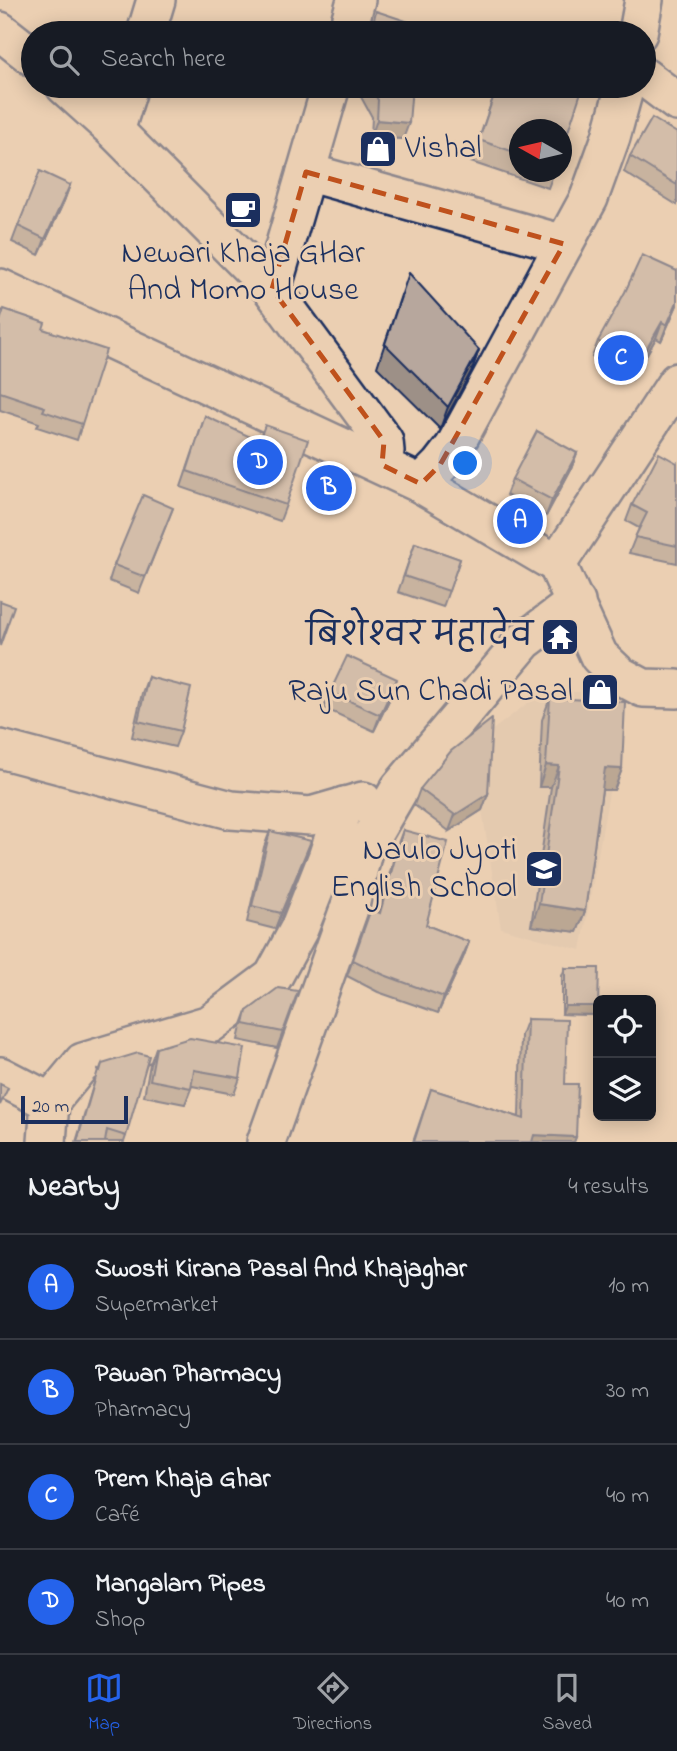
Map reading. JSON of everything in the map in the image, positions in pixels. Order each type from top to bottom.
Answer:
[{"type":"street","points":[[150,21],[156,0]]},
{"type":"street","points":[[350,21],[356,0]]},
{"type":"street","points":[[640,21],[644,0]]},
{"type":"street","points":[[0,31],[21,48]]},
{"type":"street","points":[[656,85],[677,102]]},
{"type":"street","points":[[78,98],[115,131],[272,289],[384,441],[382,465]]},
{"type":"street","points":[[115,131],[126,98]]},
{"type":"street","points":[[272,289],[328,98]]},
{"type":"street","points":[[421,484],[440,466],[454,447],[589,198],[622,98]]},
{"type":"street","points":[[306,172],[564,244]]},
{"type":"street","points":[[0,288],[421,484],[557,564],[599,656],[619,675],[643,688],[677,689]]},
{"type":"street","points":[[557,564],[665,427],[677,382]]},
{"type":"street","points":[[266,1142],[350,906],[363,852],[400,788],[524,641],[576,602]]},
{"type":"street","points":[[0,750],[232,810],[311,816],[400,788]]},
{"type":"street","points":[[47,1142],[50,1102],[83,1062],[210,1024],[273,977],[299,929],[344,806]]},
{"type":"street","points":[[0,1076],[50,1102]]},
{"type":"highlighted area","points":[[306,172],[564,244],[440,465],[421,484],[382,465],[384,441],[272,289]]},
{"type":"shaded area","name":"Naulo Jyoti English School","points":[[542,692],[627,692],[581,950],[501,928],[482,810],[486,735]]},
{"type":"building","points":[[376,11],[406,21],[374,21]]},
{"type":"building","points":[[377,98],[411,98],[409,123],[377,120]]},
{"type":"building","points":[[493,98],[579,98],[572,120],[509,119],[509,150],[479,140]]},
{"type":"building","points":[[652,118],[677,133],[677,185],[630,156]]},
{"type":"building","points":[[40,171],[70,185],[45,239],[18,226]]},
{"type":"building","points":[[642,255],[677,271],[677,302],[667,325],[662,322],[638,364],[598,341]]},
{"type":"building","points":[[409,273],[479,350],[448,407],[385,344]]},
{"type":"building","points":[[4,309],[45,323],[43,329],[106,350],[82,424],[43,411],[45,407],[0,392],[0,321]]},
{"type":"building","points":[[205,416],[259,441],[265,425],[308,440],[286,505],[187,471]]},
{"type":"building","points":[[537,431],[577,453],[552,500],[512,479]]},
{"type":"building","points":[[659,453],[677,463],[677,546],[635,537],[647,513],[632,505]]},
{"type":"building","points":[[143,495],[173,508],[145,577],[114,565]]},
{"type":"building","points":[[415,543],[460,559],[449,591],[404,576]]},
{"type":"building","points":[[0,601],[14,606],[0,646]]},
{"type":"building","points":[[347,656],[397,679],[380,715],[330,692]]},
{"type":"building","points":[[148,677],[191,688],[181,731],[138,721]]},
{"type":"building","points":[[550,698],[625,702],[622,769],[605,768],[585,911],[539,904],[559,766],[546,765]]},
{"type":"building","points":[[492,719],[488,794],[455,815],[420,789],[451,751]]},
{"type":"building","points":[[403,830],[448,842],[426,925],[469,942],[444,997],[384,975],[353,960],[371,909],[380,913]]},
{"type":"building","points":[[270,831],[311,841],[281,913],[252,906]]},
{"type":"building","points":[[565,968],[599,968],[598,995],[593,995],[593,1006],[565,1006]]},
{"type":"building","points":[[278,988],[298,991],[283,1032],[244,1024],[247,1011]]},
{"type":"building","points":[[527,1019],[567,1020],[565,1084],[578,1084],[576,1137],[534,1135],[532,1142],[414,1142],[431,1089],[524,1119]]},
{"type":"building","points":[[190,1038],[245,1048],[240,1078],[194,1070],[191,1088],[150,1080],[156,1048]]},
{"type":"building","points":[[138,1053],[149,1056],[126,1136],[107,1130],[105,1142],[77,1142],[102,1064]]},
{"type":"building","points":[[0,1084],[8,1088],[0,1105]]},
{"type":"place","name":"Vishal","points":[[378,149]]},
{"type":"place","name":"Newari Khaja GHar And Momo House","points":[[243,210]]},
{"type":"place","name":"Prem Khaja Ghar","points":[[621,358]]},
{"type":"place","name":"Mangalam Pipes","points":[[260,462]]},
{"type":"place","name":"Pawan Pharmacy","points":[[329,488]]},
{"type":"place","name":"Swosti Kirana Pasal And Khajaghar","points":[[520,521]]},
{"type":"place","name":"बिशेश्वर महादेव","points":[[560,637]]},
{"type":"place","name":"Raju Sun Chadi Pasal","points":[[600,692]]},
{"type":"place","name":"Naulo Jyoti English School","points":[[544,869]]}]
